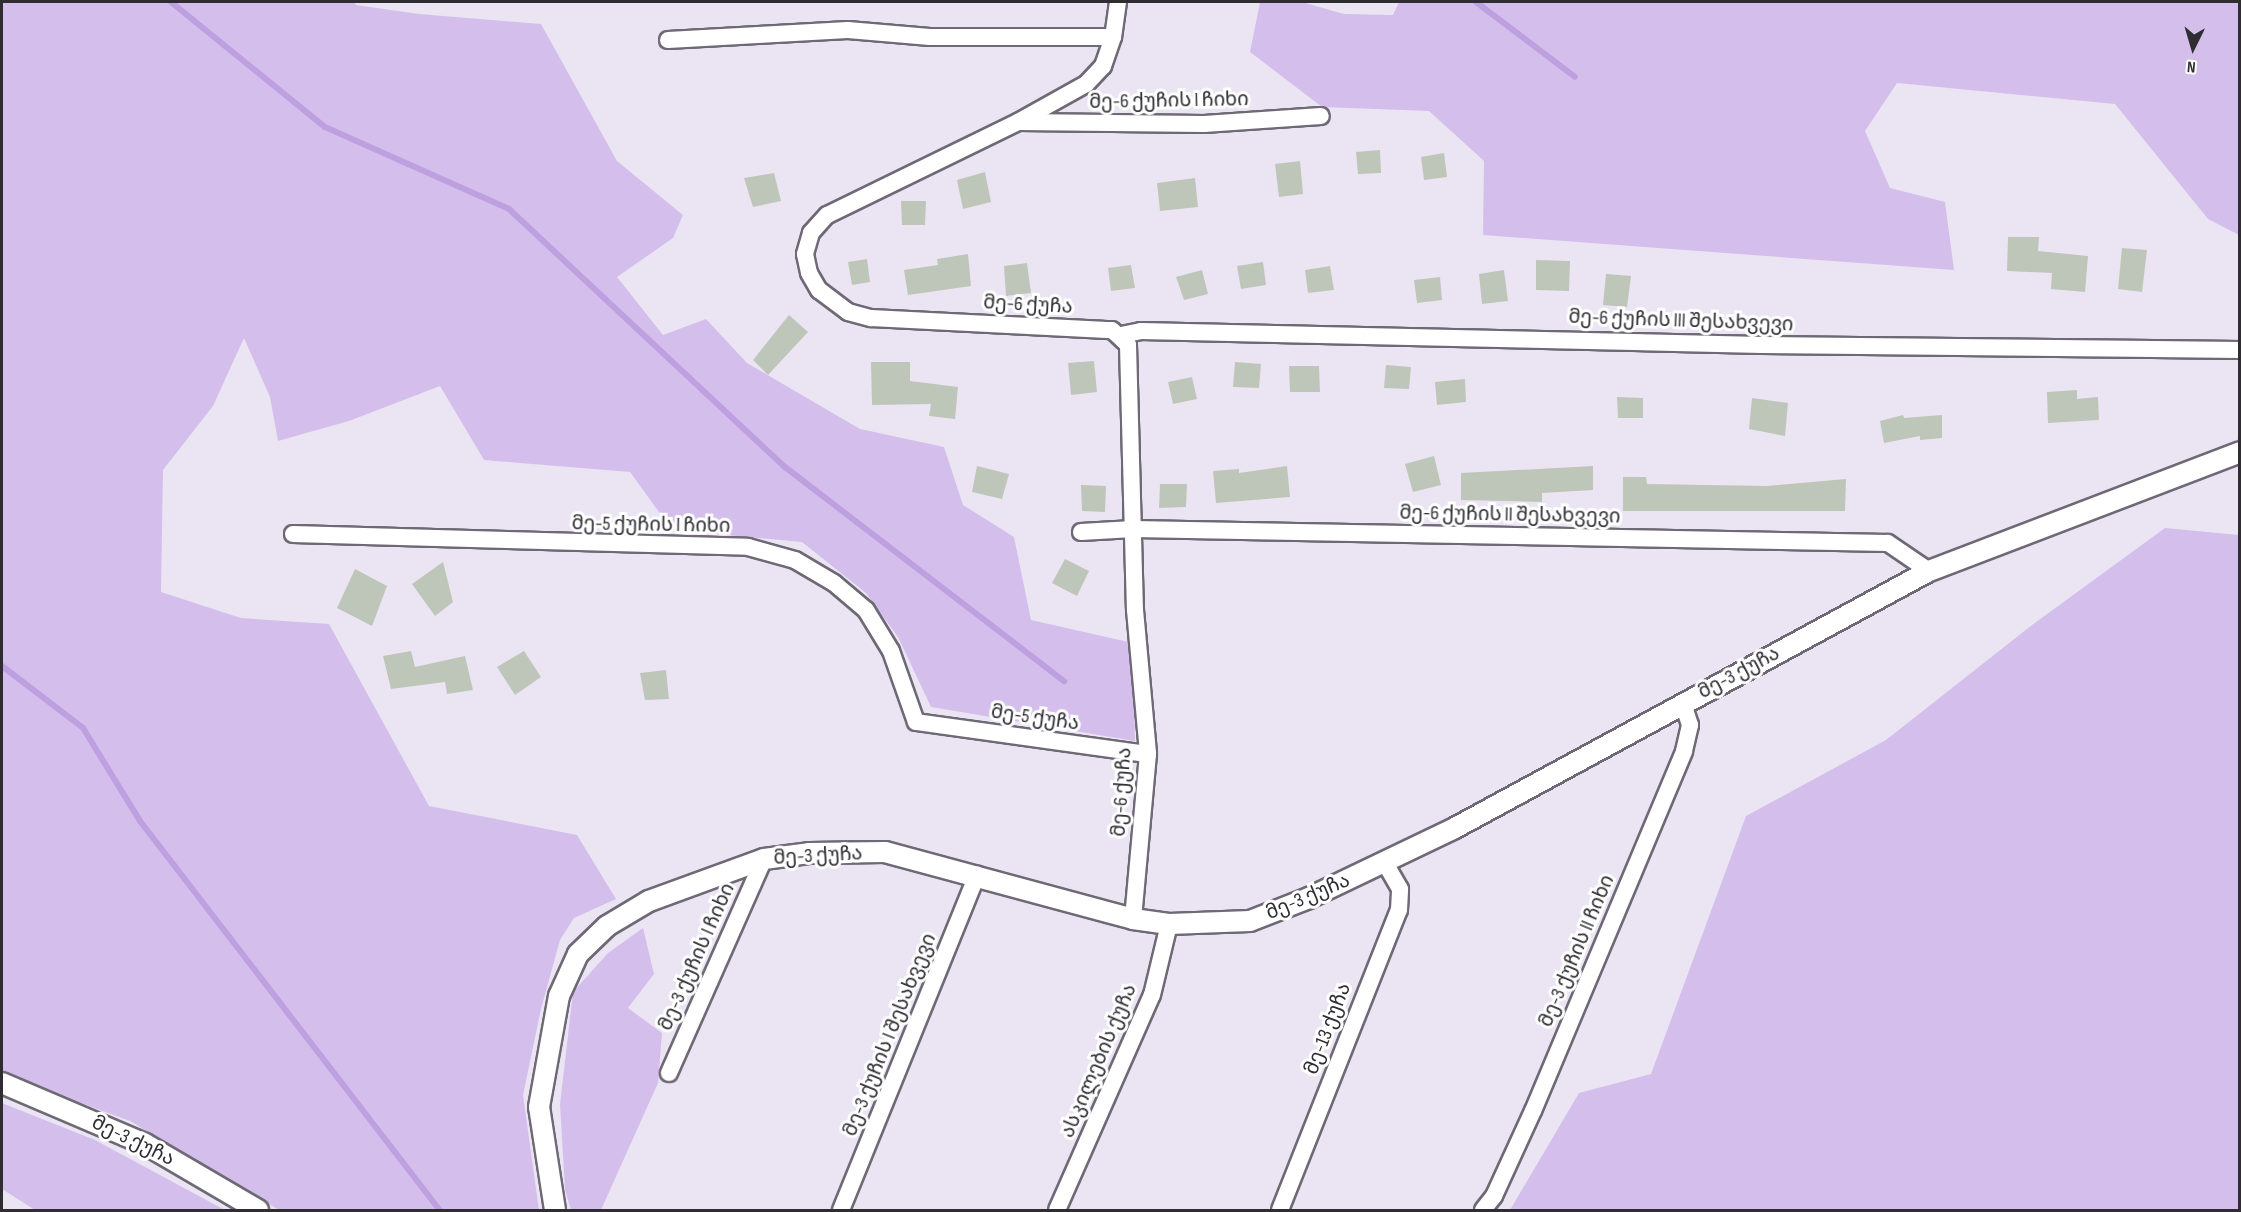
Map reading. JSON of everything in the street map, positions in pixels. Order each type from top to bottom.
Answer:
[{"type":"street","name":"მე-6 ქუჩა","points":[[1118,2],[1113,37],[1103,66],[1086,84],[1018,122],[827,215],[811,233],[806,254],[808,273],[834,303],[871,318],[1112,330],[1121,334],[1128,345],[1135,610],[1148,754],[1133,919]]},
{"type":"street","points":[[668,40],[848,30],[930,37],[1113,37]]},
{"type":"street","name":"მე-6 ქუჩის I ჩიხი","points":[[1018,122],[1204,124],[1321,116]]},
{"type":"street","name":"მე-6 ქუჩის III შესახვევი","points":[[1121,334],[1141,331],[1247,332],[1773,345],[2240,350]]},
{"type":"street","name":"მე-3 ქუჩა","points":[[555,1210],[539,1107],[559,996],[578,954],[607,926],[649,901],[764,859],[809,853],[885,852],[1133,919],[1169,924],[1250,921],[1385,863],[1929,571],[2240,452]]},
{"type":"street","name":"მე-6 ქუჩის II შესახვევი","points":[[1081,532],[1133,529],[1888,543],[1929,571]]},
{"type":"street","name":"მე-5 ქუჩის I ჩიხი","points":[[293,534],[748,547],[795,560],[834,583],[866,610],[891,651],[916,722]]},
{"type":"street","name":"მე-3 ქუჩის II ჩიხი","points":[[1483,1210],[1494,1196],[1533,1112],[1684,751],[1690,725],[1683,703]]},
{"type":"street","name":"მე-5 ქუჩა","points":[[916,722],[1148,754]]},
{"type":"street","name":"მე-3 ქუჩის I ჩიხი","points":[[669,1073],[764,859]]},
{"type":"street","name":"მე-13 ქუჩა","points":[[1280,1210],[1399,910],[1400,890],[1385,863]]},
{"type":"street","name":"მე-3 ქუჩის I შესახვევი","points":[[841,1210],[977,875]]},
{"type":"street","name":"ასკილების ქუჩა","points":[[1057,1210],[1152,995],[1169,924]]},
{"type":"street","name":"მე-3 ქუჩა","points":[[2,1083],[145,1144],[258,1210]]},
{"type":"shaded area","points":[[2,2],[354,2],[356,5],[419,14],[541,24],[617,161],[683,215],[673,238],[617,277],[663,335],[706,319],[747,363],[860,429],[944,447],[963,505],[1014,537],[1031,620],[1133,643],[1135,741],[931,707],[898,637],[866,593],[802,542],[672,530],[630,472],[484,460],[440,386],[349,421],[278,441],[270,397],[244,338],[213,406],[163,470],[161,592],[241,618],[329,624],[429,806],[577,835],[616,899],[574,918],[560,940],[541,1009],[523,1095],[539,1210],[279,1210],[130,1121],[2,1074]]},
{"type":"shaded area","points":[[1260,2],[1302,2],[1344,14],[1393,15],[1399,2],[2239,2],[2239,235],[2208,219],[2115,104],[1897,83],[1865,131],[1890,188],[1945,202],[1954,270],[1483,235],[1484,161],[1429,111],[1322,107],[1250,52]]},
{"type":"shaded area","points":[[2165,528],[2239,535],[2239,1210],[1510,1210],[1579,1093],[1651,1074],[1746,816],[1886,740],[2032,625]]},
{"type":"shaded area","points":[[643,928],[654,974],[628,1008],[662,1033],[658,1083],[601,1210],[571,1210],[565,1190],[560,1104],[573,992],[608,953]]},
{"type":"shaded area","points":[[2,1103],[95,1140],[225,1210],[35,1210],[2,1189]]},
{"type":"building","points":[[1380,150],[1381,173],[1358,174],[1356,152]]},
{"type":"building","points":[[1444,153],[1447,177],[1424,180],[1421,157]]},
{"type":"building","points":[[1300,161],[1303,194],[1279,197],[1275,164]]},
{"type":"building","points":[[985,172],[991,202],[963,209],[957,180]]},
{"type":"building","points":[[774,173],[781,201],[753,207],[744,178]]},
{"type":"building","points":[[1195,178],[1198,207],[1160,211],[1157,183]]},
{"type":"building","points":[[901,201],[926,201],[925,225],[902,225]]},
{"type":"building","points":[[2008,237],[2039,237],[2038,251],[2088,256],[2085,292],[2051,289],[2052,273],[2007,271]]},
{"type":"building","points":[[2122,248],[2147,250],[2142,292],[2118,289]]},
{"type":"building","points":[[968,254],[971,286],[908,295],[904,270],[938,265],[937,259]]},
{"type":"building","points":[[867,259],[870,282],[852,285],[848,262]]},
{"type":"building","points":[[1536,260],[1570,261],[1569,291],[1536,290]]},
{"type":"building","points":[[1263,262],[1266,285],[1241,289],[1237,266]]},
{"type":"building","points":[[1027,263],[1031,293],[1006,296],[1004,266]]},
{"type":"building","points":[[1131,265],[1135,288],[1111,291],[1108,268]]},
{"type":"building","points":[[1330,266],[1334,290],[1308,293],[1305,270]]},
{"type":"building","points":[[1202,270],[1208,294],[1184,300],[1176,277]]},
{"type":"building","points":[[1504,270],[1508,301],[1482,304],[1479,274]]},
{"type":"building","points":[[1606,274],[1631,276],[1627,307],[1603,305]]},
{"type":"building","points":[[1440,277],[1442,300],[1417,303],[1414,280]]},
{"type":"building","points":[[789,315],[808,332],[768,375],[753,360]]},
{"type":"building","points":[[1094,361],[1097,392],[1071,395],[1068,363]]},
{"type":"building","points":[[871,362],[910,362],[910,381],[958,387],[955,419],[929,416],[931,404],[872,405]]},
{"type":"building","points":[[1235,362],[1261,364],[1259,388],[1233,387]]},
{"type":"building","points":[[1386,365],[1411,367],[1409,389],[1384,388]]},
{"type":"building","points":[[1289,366],[1319,366],[1320,392],[1290,392]]},
{"type":"building","points":[[1192,377],[1197,399],[1173,404],[1168,382]]},
{"type":"building","points":[[1465,379],[1466,402],[1437,405],[1435,382]]},
{"type":"building","points":[[2077,390],[2077,399],[2098,397],[2099,420],[2048,423],[2047,392]]},
{"type":"building","points":[[1617,397],[1643,398],[1643,418],[1618,418]]},
{"type":"building","points":[[1752,398],[1788,403],[1785,436],[1749,429]]},
{"type":"building","points":[[1903,415],[1904,418],[1942,415],[1942,438],[1920,440],[1920,436],[1884,443],[1880,421]]},
{"type":"building","points":[[1434,456],[1441,485],[1413,492],[1405,464]]},
{"type":"building","points":[[977,466],[1009,474],[1002,499],[972,492]]},
{"type":"building","points":[[1287,466],[1290,497],[1216,503],[1213,471],[1239,469],[1239,473]]},
{"type":"building","points":[[1593,466],[1593,490],[1542,493],[1542,502],[1461,500],[1461,473]]},
{"type":"building","points":[[1623,477],[1646,477],[1647,484],[1767,486],[1846,479],[1845,511],[1623,511]]},
{"type":"building","points":[[1160,484],[1187,484],[1186,507],[1159,508]]},
{"type":"building","points":[[1081,485],[1106,486],[1105,512],[1082,511]]},
{"type":"building","points":[[1065,559],[1089,571],[1077,596],[1052,583]]},
{"type":"building","points":[[443,562],[453,602],[435,616],[412,584]]},
{"type":"building","points":[[355,569],[387,586],[372,626],[337,608]]},
{"type":"building","points":[[411,651],[415,667],[465,656],[473,690],[447,694],[445,682],[391,689],[383,656]]},
{"type":"building","points":[[524,651],[541,677],[515,695],[497,667]]},
{"type":"building","points":[[666,670],[669,699],[645,700],[640,673]]},
{"type":"waterway","points":[[171,2],[325,127],[509,209],[785,467],[1064,681]]},
{"type":"waterway","points":[[1476,2],[1575,77]]},
{"type":"waterway","points":[[2,666],[83,728],[140,821],[440,1210]]}]
